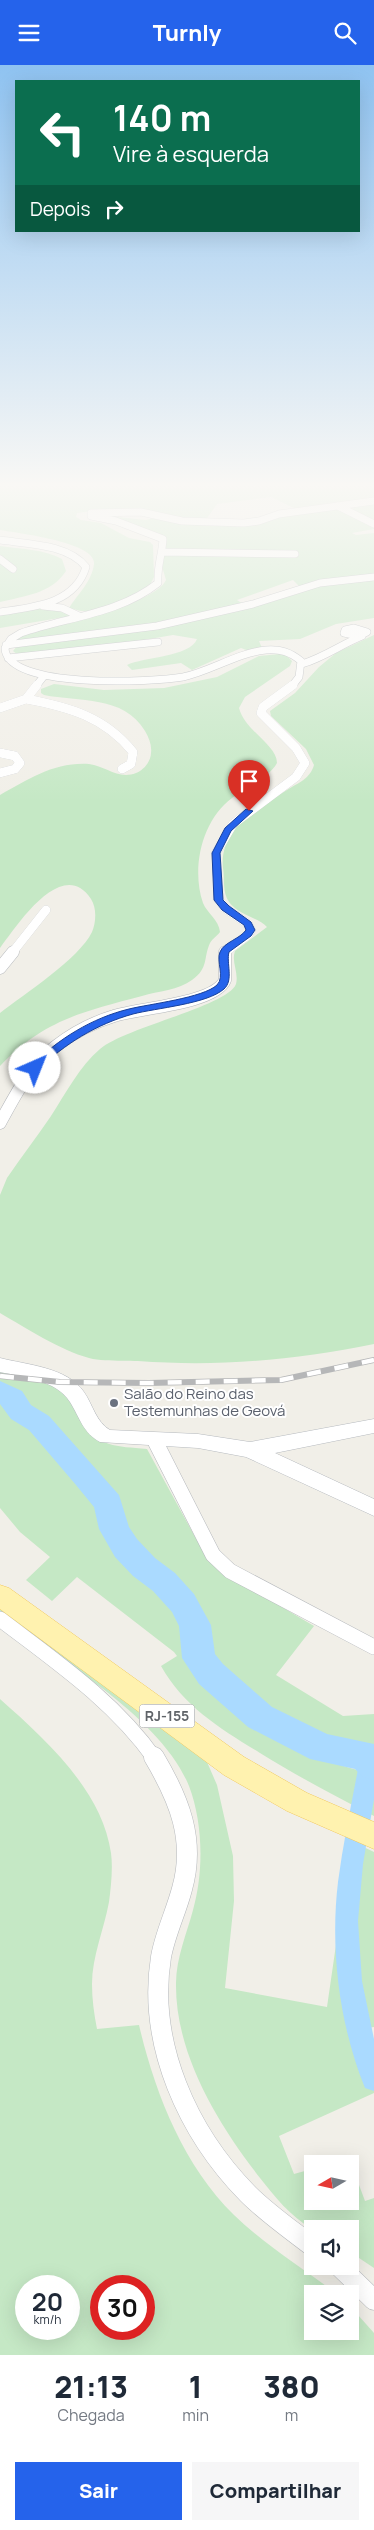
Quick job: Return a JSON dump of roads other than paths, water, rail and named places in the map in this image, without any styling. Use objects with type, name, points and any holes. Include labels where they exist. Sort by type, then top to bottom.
[{"type":"main road","name":"RJ-155","points":[[2,1603],[234,1765],[297,1802],[342,1824],[374,1836]]},
{"type":"street","points":[[0,612],[52,601],[73,589]]},
{"type":"street","points":[[0,1123],[35,1068],[55,1047],[114,1016],[203,996],[216,990],[224,983],[223,959],[225,951],[248,935],[250,930],[248,923],[225,908],[219,900],[216,853],[233,824],[296,777],[305,766],[301,754],[265,719],[261,711],[265,705],[291,688],[298,679],[302,663],[293,653],[276,650],[250,654],[196,674],[150,681],[106,682],[44,676],[8,658],[5,651],[6,645],[16,635],[130,601],[153,589]]},
{"type":"street","points":[[6,645],[106,634],[157,626],[252,604],[301,589]]},
{"type":"street","points":[[18,609],[55,607],[68,610],[79,616]]},
{"type":"street","points":[[302,663],[322,658],[337,646],[362,636]]},
{"type":"street","points":[[8,658],[158,642]]},
{"type":"street","points":[[0,665],[17,664]]},
{"type":"street","points":[[26,699],[44,676]]},
{"type":"street","points":[[0,708],[26,699],[67,706],[81,711],[114,730],[133,752],[130,763],[122,769]]},
{"type":"street","points":[[0,753],[15,756],[20,763],[15,769],[0,773]]},
{"type":"street","points":[[0,969],[46,910]]},
{"type":"street","points":[[0,1365],[60,1382],[73,1392],[95,1431],[107,1437],[155,1441],[198,1441],[250,1450],[374,1508]]},
{"type":"street","points":[[250,1450],[374,1425]]},
{"type":"street","points":[[155,1441],[213,1555],[220,1563],[230,1571],[374,1647]]},
{"type":"street","points":[[2,1603],[146,1745],[166,1779],[184,1817],[189,1860],[183,1890],[162,1954],[158,1977],[159,2024],[171,2073],[197,2123],[231,2175],[272,2216],[304,2240]]},
{"type":"street","points":[[348,2275],[374,2300]]},
{"type":"waterway","points":[[0,1391],[12,1398],[21,1412],[39,1423],[87,1477],[108,1503],[114,1529],[126,1548],[144,1567],[164,1582],[183,1603],[195,1625],[199,1658],[211,1674],[260,1717],[322,1748],[364,1756],[374,1765]]},
{"type":"waterway","points":[[369,1769],[349,1883],[347,1941],[354,2001],[362,2041],[374,2079]]},
{"type":"railway","points":[[0,1376],[60,1382],[149,1383],[281,1380],[374,1360]]},
{"type":"place","name":"Salão do Reino das Testemunhas de Geová","points":[[114,1403]]}]
